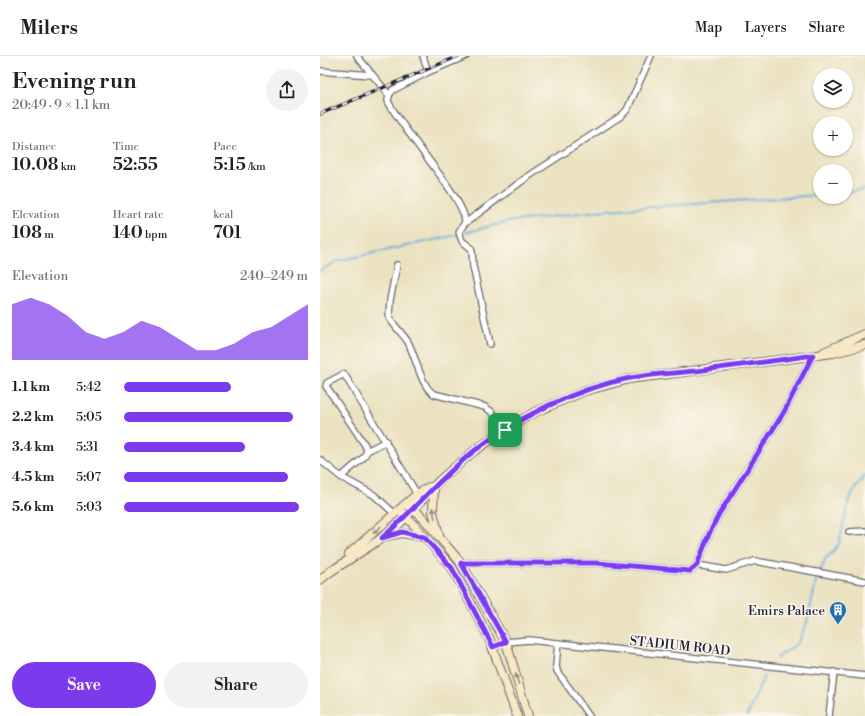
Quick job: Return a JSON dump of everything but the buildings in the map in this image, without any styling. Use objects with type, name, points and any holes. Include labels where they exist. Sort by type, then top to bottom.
[{"type":"main road","points":[[816,355],[865,334]]},
{"type":"main road","points":[[320,580],[397,512],[410,506],[474,451],[505,430],[536,412],[585,391],[629,378],[833,353],[864,345]]},
{"type":"main road","points":[[330,572],[382,538],[406,516],[417,494],[437,483]]},
{"type":"main road","points":[[437,483],[433,512],[441,540]]},
{"type":"main road","points":[[410,506],[461,563],[506,642],[528,716]]},
{"type":"main road","points":[[397,512],[406,516],[452,568],[493,647],[517,716]]},
{"type":"main road","points":[[382,538],[402,532],[424,537]]},
{"type":"street","points":[[357,56],[371,75],[389,95]]},
{"type":"street","points":[[423,56],[428,72]]},
{"type":"street","points":[[464,224],[464,216],[459,204],[391,108],[388,101],[389,95],[393,90],[456,58],[466,56]]},
{"type":"street","points":[[490,344],[473,266],[471,248],[462,241],[459,232],[464,224],[526,178],[621,116],[627,110],[651,56]]},
{"type":"street","points":[[320,71],[371,75]]},
{"type":"street","points":[[397,266],[388,317],[407,341],[428,391],[434,394],[485,407],[492,412],[505,430]]},
{"type":"street","points":[[461,563],[597,563],[690,571],[697,565],[709,534],[719,514],[784,412],[816,355]]},
{"type":"street","points":[[367,451],[365,445],[326,386],[327,383],[341,374],[346,377],[417,494]]},
{"type":"street","points":[[341,477],[364,457],[367,451],[386,441]]},
{"type":"street","points":[[320,460],[341,477],[374,494],[397,512]]},
{"type":"street","points":[[849,532],[865,531]]},
{"type":"street","points":[[697,565],[726,570],[755,562],[865,581]]},
{"type":"street","name":"STADIUM ROAD","points":[[493,647],[506,642],[529,640],[865,676]]},
{"type":"street","points":[[558,643],[557,671],[590,716]]},
{"type":"street","points":[[829,716],[834,672]]},
{"type":"waterway","points":[[853,192],[865,189]]},
{"type":"waterway","points":[[320,271],[337,261],[452,236],[507,222],[606,210],[813,195]]},
{"type":"waterway","points":[[777,658],[798,643],[807,622],[817,578],[826,558],[833,552],[839,543],[849,500],[865,475]]},
{"type":"waterway","points":[[747,716],[764,676]]},
{"type":"railway","points":[[320,114],[459,56]]},
{"type":"place","name":"Emirs Palace","points":[[838,625]]},
{"type":"route","points":[[813,355],[784,412],[719,514],[709,534],[697,565],[690,571],[597,563],[461,563],[506,642],[493,647],[452,568],[424,537],[402,532],[382,538],[400,523],[440,480],[474,451],[505,430],[536,412],[585,391],[629,378],[736,366],[813,355]]}]
